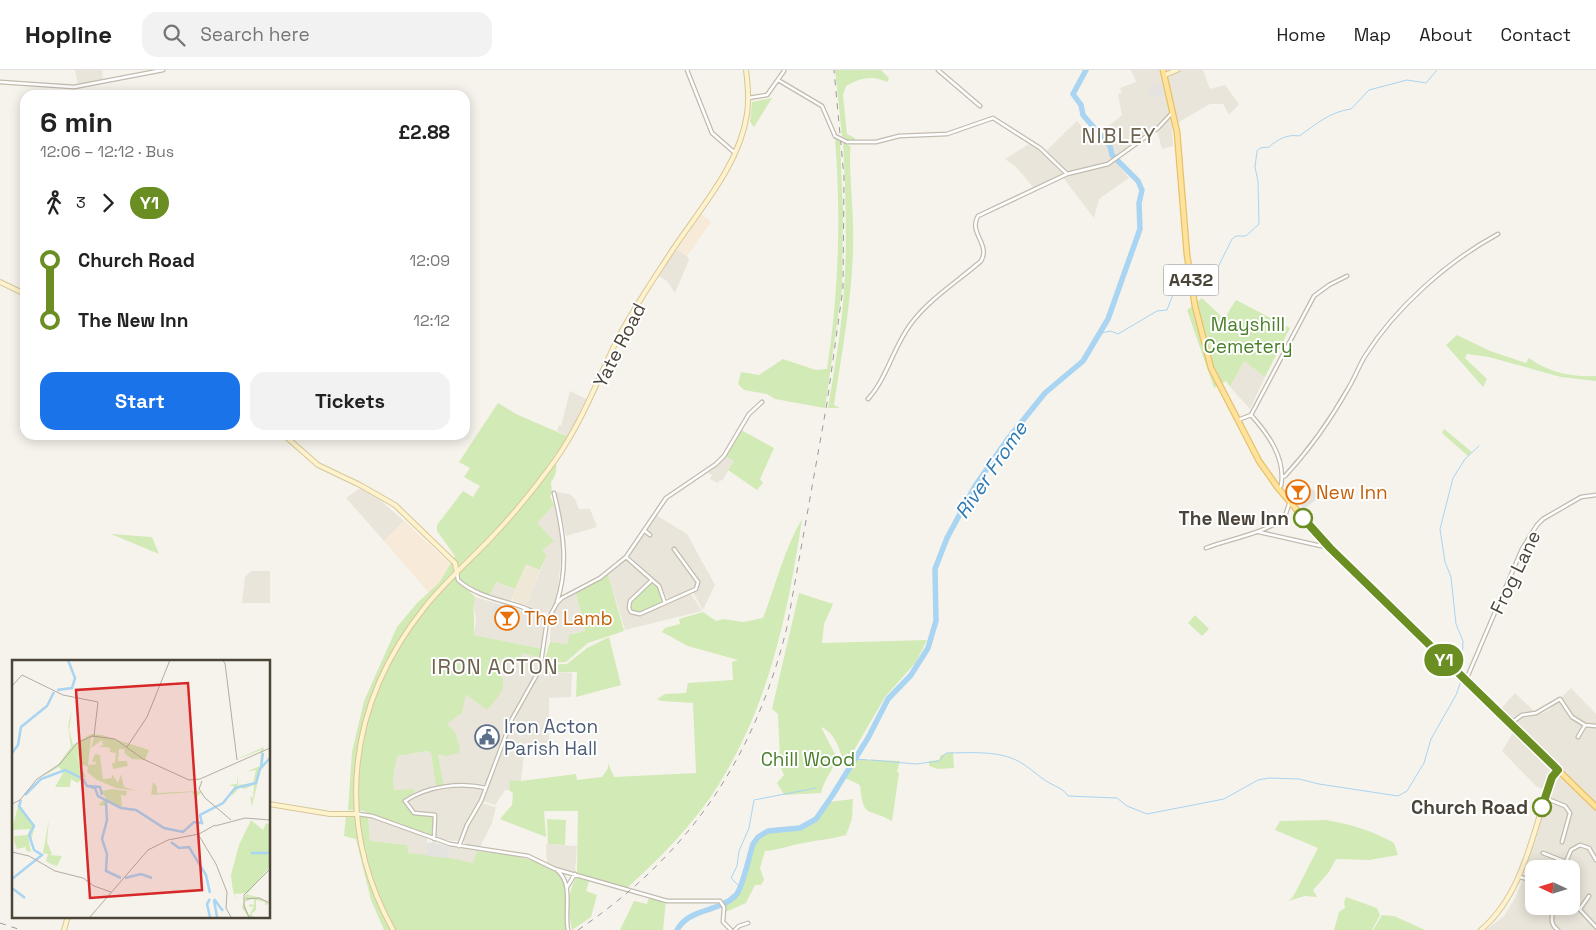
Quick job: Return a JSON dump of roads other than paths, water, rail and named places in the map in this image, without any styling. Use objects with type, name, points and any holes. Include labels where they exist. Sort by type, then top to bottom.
[{"type":"main road","name":"Yate Road","points":[[393,930],[375,893],[367,867],[356,814],[357,772],[362,736],[382,673],[413,622],[508,520],[558,457],[591,400],[625,326],[735,153],[743,132],[748,98],[746,70]]},
{"type":"main road","points":[[1164,72],[1177,70]]},
{"type":"main road","name":"A432","points":[[1164,72],[1174,113],[1184,202],[1187,255],[1195,306],[1211,368],[1259,461],[1278,488],[1327,544],[1465,681],[1596,806]]},
{"type":"main road","points":[[0,282],[20,292]]},
{"type":"main road","points":[[290,440],[318,465],[360,485],[395,506],[455,563],[457,573]]},
{"type":"main road","points":[[1481,930],[1502,910],[1519,877],[1544,798],[1552,777],[1558,770]]},
{"type":"main road","points":[[270,804],[330,814],[356,814]]},
{"type":"street","points":[[0,82],[74,87],[162,70]]},
{"type":"street","points":[[687,70],[712,133],[735,153]]},
{"type":"street","points":[[938,70],[980,106]]},
{"type":"street","points":[[748,98],[767,95],[784,71]]},
{"type":"street","points":[[778,80],[822,106],[835,136],[848,142],[876,142],[899,136],[947,134],[990,118],[1040,148],[1067,174]]},
{"type":"street","points":[[868,399],[881,382],[906,333],[925,307],[981,261],[984,247],[975,230],[974,222],[978,216],[1067,174],[1084,171],[1113,160],[1158,128],[1169,114],[1174,113]]},
{"type":"street","points":[[1282,477],[1285,476],[1310,446],[1350,386],[1365,356],[1403,309],[1428,283],[1465,253],[1498,234]]},
{"type":"street","points":[[1237,420],[1251,415],[1309,302],[1329,285],[1347,276]]},
{"type":"street","points":[[557,603],[600,578],[626,557],[666,498],[716,464],[724,456],[749,414],[762,402]]},
{"type":"street","points":[[1251,415],[1272,440],[1282,477],[1281,486],[1278,488]]},
{"type":"street","points":[[459,846],[486,788],[512,719],[540,669],[548,621],[557,603],[561,589],[564,537],[554,493]]},
{"type":"street","name":"Frog Lane","points":[[1465,681],[1471,673],[1522,548],[1537,525],[1543,519],[1582,497],[1596,495]]},
{"type":"street","points":[[1206,548],[1258,532],[1285,516],[1290,502]]},
{"type":"street","points":[[644,531],[650,535]]},
{"type":"street","points":[[1258,532],[1321,546],[1327,544]]},
{"type":"street","points":[[652,580],[630,601],[629,608],[631,612],[640,614],[696,589],[698,582],[676,550]]},
{"type":"street","points":[[626,557],[659,586],[665,603]]},
{"type":"street","points":[[457,573],[458,580],[477,594],[543,617],[548,621]]},
{"type":"street","points":[[561,589],[568,595]]},
{"type":"street","points":[[543,617],[552,611]]},
{"type":"street","points":[[1510,724],[1522,715],[1536,714],[1560,699],[1572,716],[1585,726],[1596,726]]},
{"type":"street","points":[[1578,737],[1585,726]]},
{"type":"street","points":[[434,839],[435,816],[414,813],[405,801],[420,792],[428,790],[469,785],[486,788]]},
{"type":"street","points":[[1544,798],[1565,806],[1570,813],[1562,842]]},
{"type":"street","points":[[356,814],[372,816],[434,839],[459,846],[528,856],[556,869],[667,901],[722,902],[724,907],[723,922],[731,930]]},
{"type":"street","points":[[1559,832],[1564,834]]},
{"type":"street","points":[[1567,860],[1571,850],[1580,845],[1589,848],[1596,860]]},
{"type":"street","points":[[1542,853],[1561,860]]},
{"type":"street","points":[[556,869],[562,875],[567,888],[568,929]]},
{"type":"street","points":[[567,888],[575,874]]},
{"type":"street","points":[[1519,877],[1525,878]]},
{"type":"street","points":[[1589,896],[1580,908],[1596,927]]},
{"type":"street","points":[[1553,915],[1551,921],[1558,930]]},
{"type":"street","points":[[735,930],[739,926],[748,923]]},
{"type":"waterway","name":"River Frome","points":[[677,930],[689,917],[721,905],[736,895],[739,891],[753,844],[758,837],[768,831],[800,828],[816,819],[868,738],[888,699],[911,675],[928,648],[936,621],[935,569],[947,538],[975,486],[1007,440],[1045,393],[1083,361],[1108,319],[1140,229],[1139,203],[1142,190],[1138,181],[1112,155],[1110,146],[1083,115],[1081,105],[1073,94],[1086,70]]},
{"type":"waterway","points":[[1197,284],[1210,279],[1214,275],[1232,239],[1236,236],[1246,236],[1259,224],[1258,181],[1255,167],[1257,151],[1260,148],[1269,147],[1287,136],[1299,136],[1330,116],[1351,109],[1369,90],[1407,80],[1426,83],[1437,70]]},
{"type":"waterway","points":[[1101,333],[1111,331],[1118,334],[1157,311],[1167,310],[1172,297],[1180,288]]},
{"type":"waterway","points":[[1462,674],[1463,641],[1456,624],[1451,577],[1445,562],[1440,529],[1453,478],[1465,459],[1479,446]]},
{"type":"waterway","points":[[871,760],[916,764],[939,761],[946,753],[1001,755],[1022,763],[1046,781],[1061,789],[1068,796],[1117,798],[1127,806],[1147,814],[1224,799],[1258,780],[1269,778],[1299,779],[1319,784],[1398,796],[1407,791],[1424,763],[1431,739],[1456,695],[1461,681]]},
{"type":"waterway","points":[[855,759],[868,760]]},
{"type":"waterway","points":[[740,887],[731,878],[737,866],[739,851],[749,828],[754,800],[816,788]]},
{"type":"railway","points":[[578,930],[618,900],[653,869],[685,835],[712,799],[736,760],[757,718],[787,627],[827,403],[843,288],[844,177],[834,70]]},
{"type":"railway","points":[[0,923],[21,930]]},
{"type":"place","name":"New Inn","points":[[1298,492]]},
{"type":"place","name":"The New Inn","points":[[1303,518]]},
{"type":"place","name":"The Lamb","points":[[507,618]]},
{"type":"place","name":"Iron Acton Parish Hall","points":[[487,737]]},
{"type":"place","name":"Church Road","points":[[1542,807]]},
{"type":"district","name":"NIBLEY","points":[[1119,136]]},
{"type":"district","name":"IRON ACTON","points":[[495,667]]},
{"type":"park label","name":"Mayshill Cemetery","points":[[1248,335]]},
{"type":"park label","name":"Chill Wood","points":[[808,759]]}]
